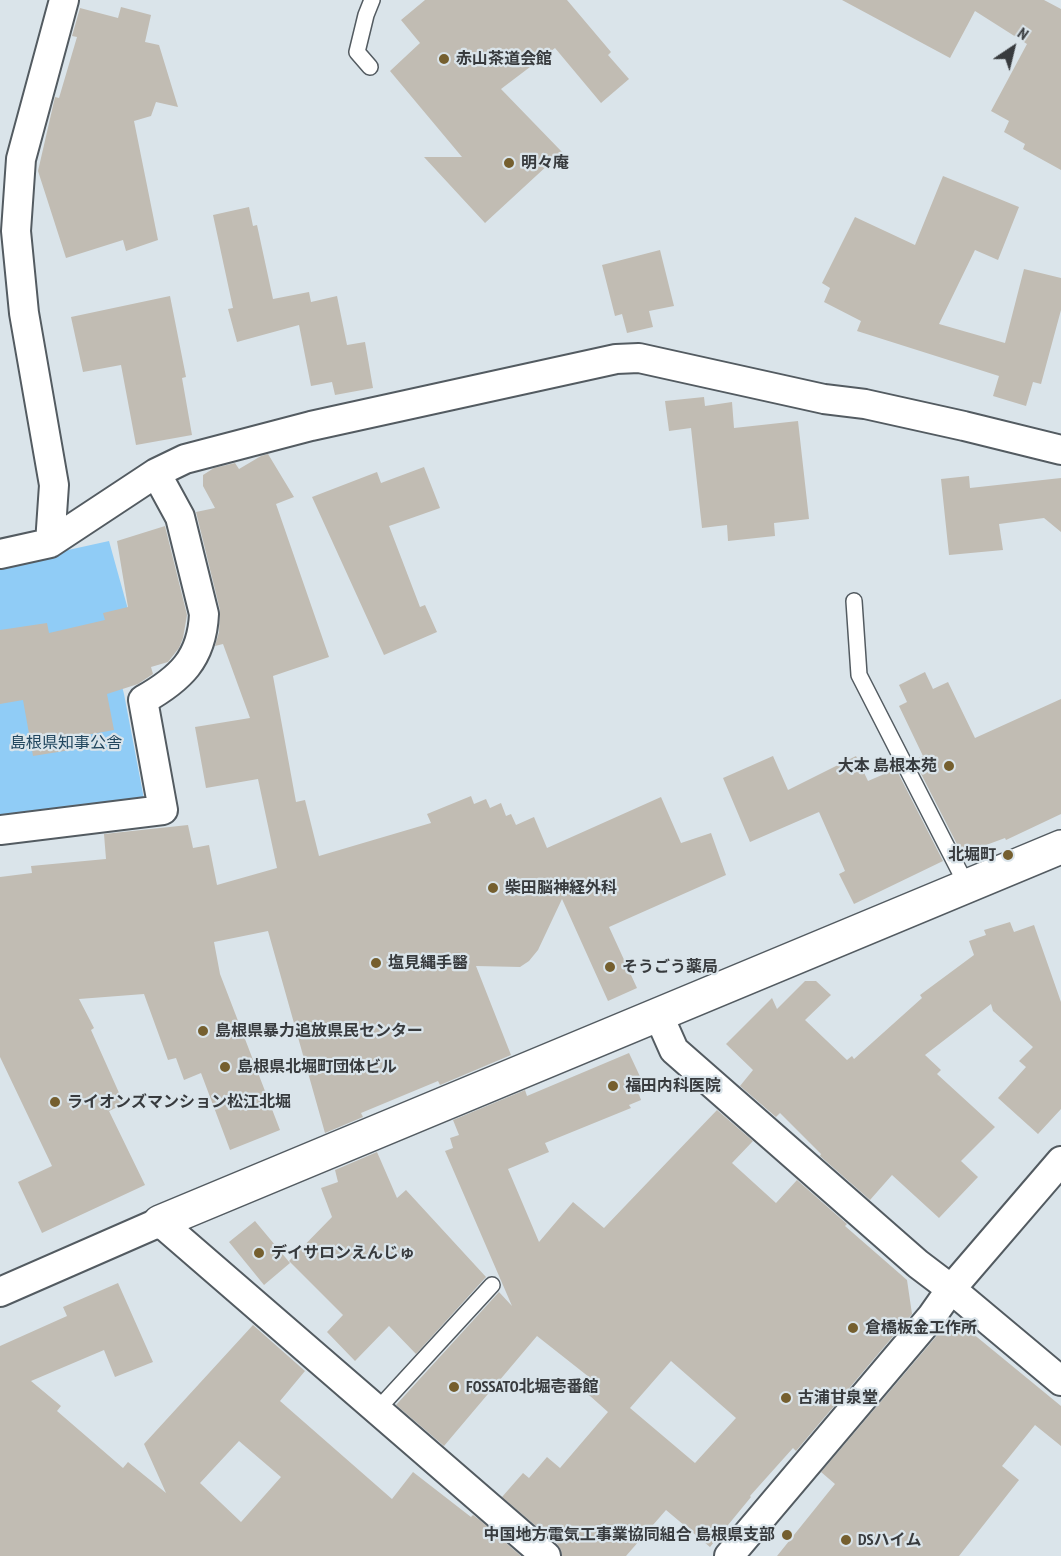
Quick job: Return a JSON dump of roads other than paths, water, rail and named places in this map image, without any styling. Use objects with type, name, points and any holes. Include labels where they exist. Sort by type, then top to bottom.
[{"type":"street","points":[[50,543],[54,485],[24,313],[16,231],[21,159],[64,0]]},
{"type":"street","points":[[0,554],[50,543],[156,473],[185,459],[311,426],[616,359],[639,358],[824,399],[865,404],[1061,450]]},
{"type":"street","points":[[0,830],[163,810],[143,700],[174,681],[187,668],[200,640],[204,615],[180,517],[156,473]]},
{"type":"street","points":[[0,1292],[160,1222],[1061,847]]},
{"type":"street","points":[[658,1014],[674,1050],[918,1264],[1061,1381]]},
{"type":"street","points":[[729,1556],[932,1316],[951,1289],[1061,1161]]},
{"type":"street","points":[[160,1222],[546,1556]]},
{"type":"lane","points":[[369,67],[357,52],[372,0]]},
{"type":"lane","points":[[854,601],[859,675],[967,886]]},
{"type":"lane","points":[[377,1410],[492,1285]]},
{"type":"place","name":"赤山茶道会館","points":[[444,59]]},
{"type":"place","name":"明々庵","points":[[509,163]]},
{"type":"place","name":"大本 島根本苑","points":[[949,766]]},
{"type":"place","name":"北堀町","points":[[1008,855]]},
{"type":"place","name":"柴田脳神経外科","points":[[493,888]]},
{"type":"place","name":"塩見縄手醫","points":[[376,963]]},
{"type":"place","name":"そうごう薬局","points":[[610,967]]},
{"type":"place","name":"島根県暴力追放県民センター","points":[[203,1031]]},
{"type":"place","name":"島根県北堀町団体ビル","points":[[225,1067]]},
{"type":"place","name":"福田内科医院","points":[[613,1086]]},
{"type":"place","name":"ライオンズマンション松江北堀","points":[[55,1102]]},
{"type":"place","name":"デイサロンえんじゅ","points":[[259,1253]]},
{"type":"place","name":"倉橋板金工作所","points":[[853,1328]]},
{"type":"place","name":"FOSSATO北堀壱番館","points":[[454,1387]]},
{"type":"place","name":"古浦甘泉堂","points":[[786,1398]]},
{"type":"place","name":"中国地方電気工事業協同組合 島根県支部","points":[[787,1535]]},
{"type":"place","name":"DSハイム","points":[[846,1540]]},
{"type":"park label","name":"島根県知事公舎","points":[[66,743]]}]
